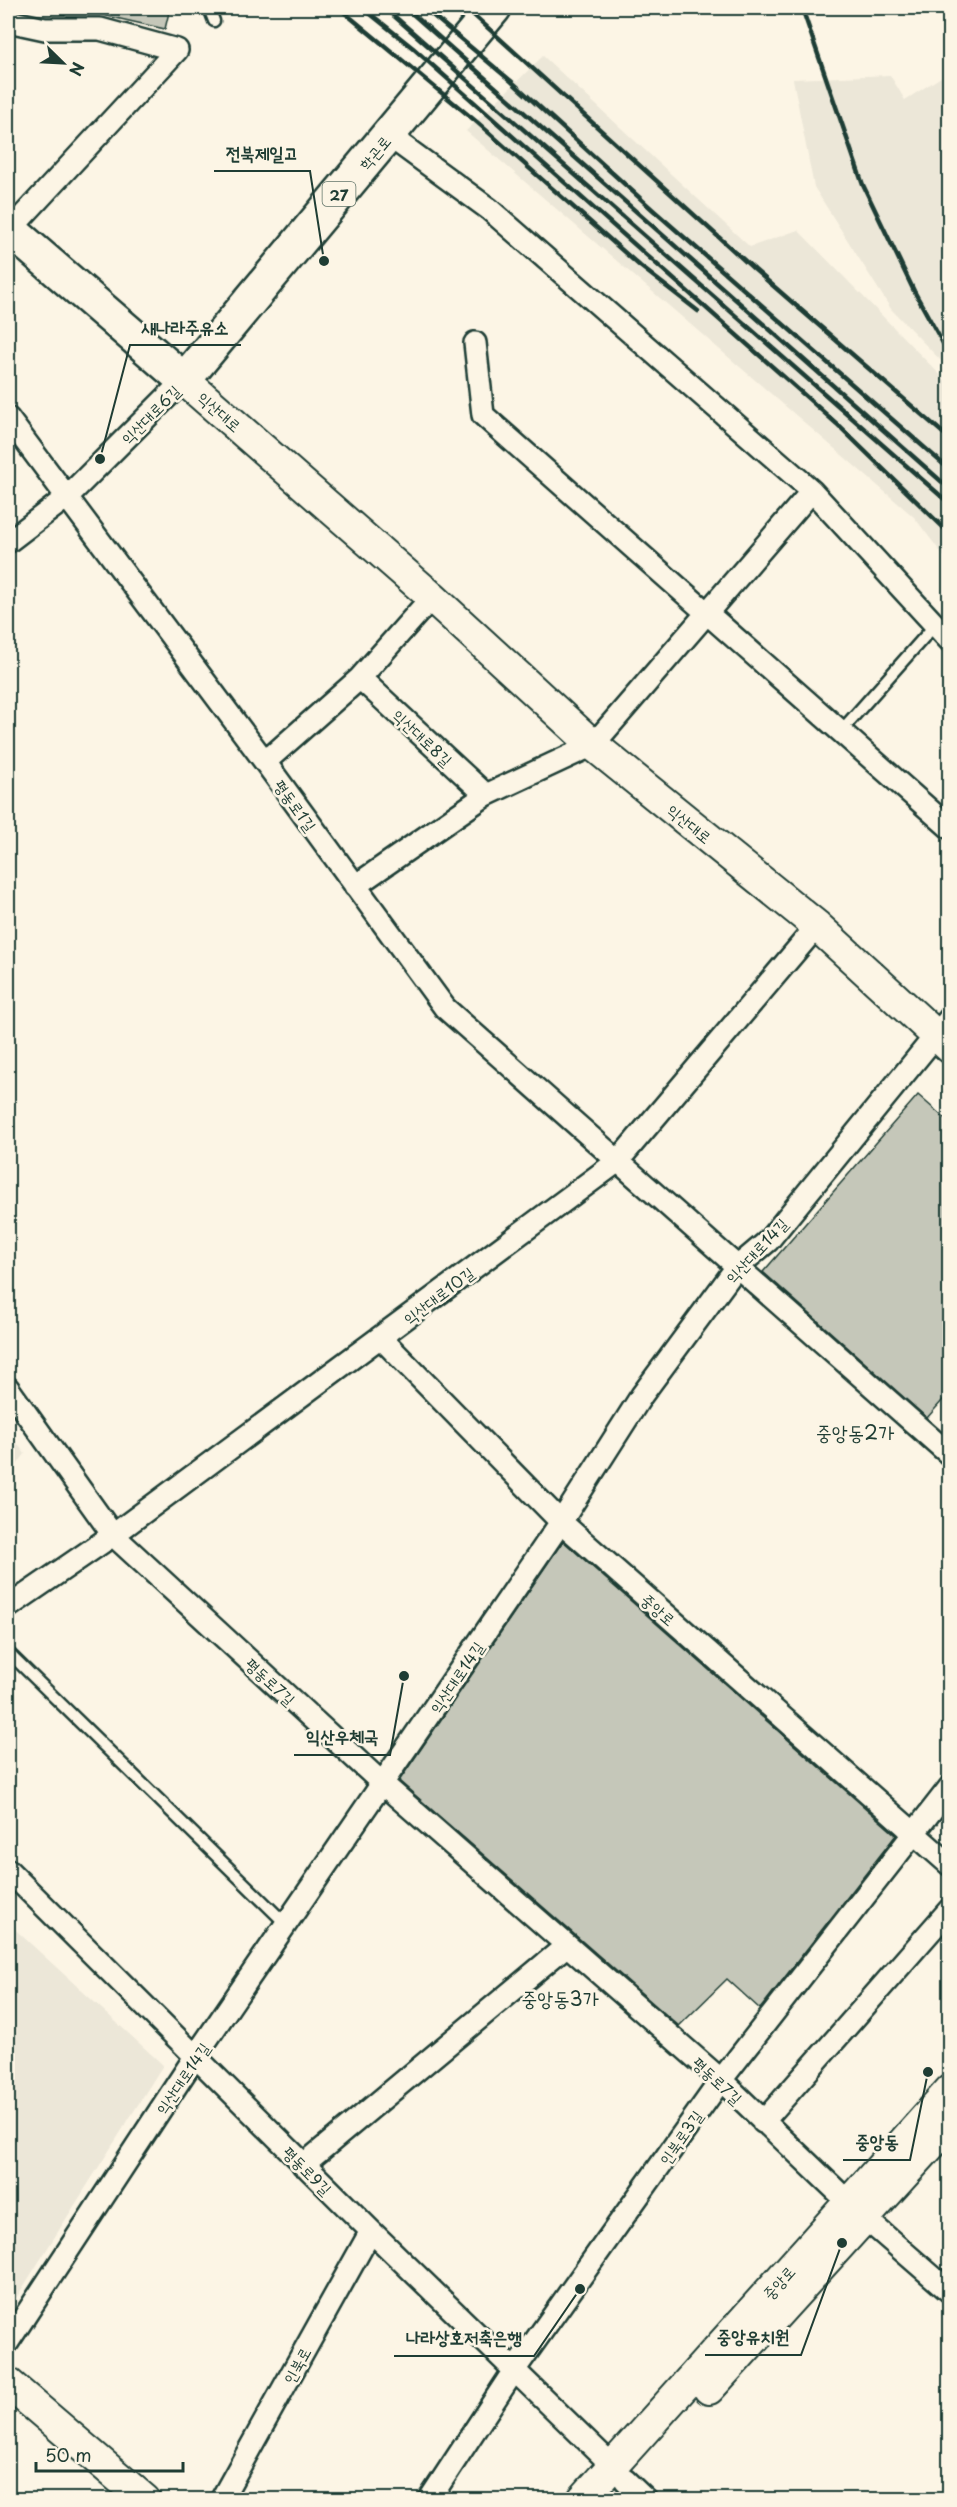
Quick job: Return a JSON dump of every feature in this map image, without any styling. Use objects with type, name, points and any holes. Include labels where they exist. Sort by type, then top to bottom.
[{"type":"main road","name":"학곤로","points":[[184,380],[493,8]]},
{"type":"main road","name":"익산대로","points":[[9,229],[184,380]]},
{"type":"street","points":[[8,21],[45,29],[100,29],[177,50],[9,229]]},
{"type":"street","points":[[388,135],[489,209],[812,491],[942,633]]},
{"type":"street","points":[[475,344],[483,415],[950,828]]},
{"type":"street","name":"익산대로6길","points":[[8,542],[67,497],[184,380]]},
{"type":"street","name":"익산대로","points":[[184,380],[432,597],[593,745],[945,1033]]},
{"type":"street","name":"평동로1길","points":[[8,418],[266,762],[445,1008],[618,1161]]},
{"type":"street","points":[[355,886],[486,795],[593,745],[812,491]]},
{"type":"street","points":[[266,762],[360,678],[432,597]]},
{"type":"street","name":"익산대로8길","points":[[360,678],[486,795]]},
{"type":"street","name":"익산대로10길","points":[[8,1607],[113,1535],[618,1161],[817,926]]},
{"type":"street","name":"익산대로14길","points":[[8,2342],[195,2057],[561,1522],[642,1395],[736,1268],[768,1241],[945,1033]]},
{"type":"street","points":[[618,1161],[736,1268],[950,1455]]},
{"type":"street","name":"중앙로","points":[[381,1338],[561,1522],[950,1865]]},
{"type":"street","name":"평동로7길","points":[[8,1388],[113,1535],[383,1784],[721,2080],[857,2211],[950,2292]]},
{"type":"street","name":"인북로3길","points":[[429,2499],[513,2372],[721,2080],[950,1787]]},
{"type":"street","name":"평동로9길","points":[[8,1870],[513,2372],[623,2486]]},
{"type":"street","points":[[763,2122],[950,1909]]},
{"type":"street","points":[[303,2165],[566,1946]]},
{"type":"street","name":"중앙로","points":[[582,2499],[623,2486],[857,2211],[950,2090]]},
{"type":"street","name":"중앙로","points":[[857,2211],[950,2124]]},
{"type":"street","name":"인북로","points":[[222,2499],[371,2231]]},
{"type":"street","points":[[8,2383],[145,2499]]},
{"type":"lane","points":[[209,8],[214,21]]},
{"type":"lane","points":[[840,732],[942,633]]},
{"type":"lane","points":[[8,1652],[287,1925]]},
{"type":"shaded area","points":[[543,56],[750,247],[798,230],[949,384],[949,563],[914,517],[466,131]]},
{"type":"shaded area","points":[[949,72],[949,369],[891,309],[814,187],[793,79],[890,75],[905,100]]},
{"type":"shaded area","points":[[8,1431],[25,1454],[8,1477]]},
{"type":"shaded area","points":[[8,1923],[163,2065],[8,2311]]},
{"type":"building","points":[[98,8],[170,8],[165,29],[98,14]]},
{"type":"building","points":[[918,1095],[950,1123],[950,1392],[927,1418],[763,1272]]},
{"type":"building","points":[[563,1541],[896,1835],[760,2009],[727,1979],[679,2026],[399,1781]]},
{"type":"railway","points":[[339,8],[478,123],[640,266],[698,311]]},
{"type":"railway","points":[[363,8],[413,48],[837,424],[950,534]]},
{"type":"railway","points":[[385,8],[950,504]]},
{"type":"railway","points":[[406,8],[950,489]]},
{"type":"railway","points":[[424,8],[511,81],[652,209],[950,470]]},
{"type":"railway","points":[[466,8],[755,270],[950,439]]},
{"type":"railway","points":[[802,8],[863,185],[914,291],[950,356]]},
{"type":"place","name":"전북제일고","points":[[324,261]]},
{"type":"place","name":"새나라주유소","points":[[100,459]]},
{"type":"place","name":"익산우체국","points":[[404,1676]]},
{"type":"place","name":"중앙동","points":[[928,2072]]},
{"type":"place","name":"중앙유치원","points":[[842,2243]]},
{"type":"place","name":"나라상호저축은행","points":[[580,2289]]},
{"type":"district","name":"중앙동2가","points":[[855,1432]]},
{"type":"district","name":"중앙동3가","points":[[560,1998]]}]
